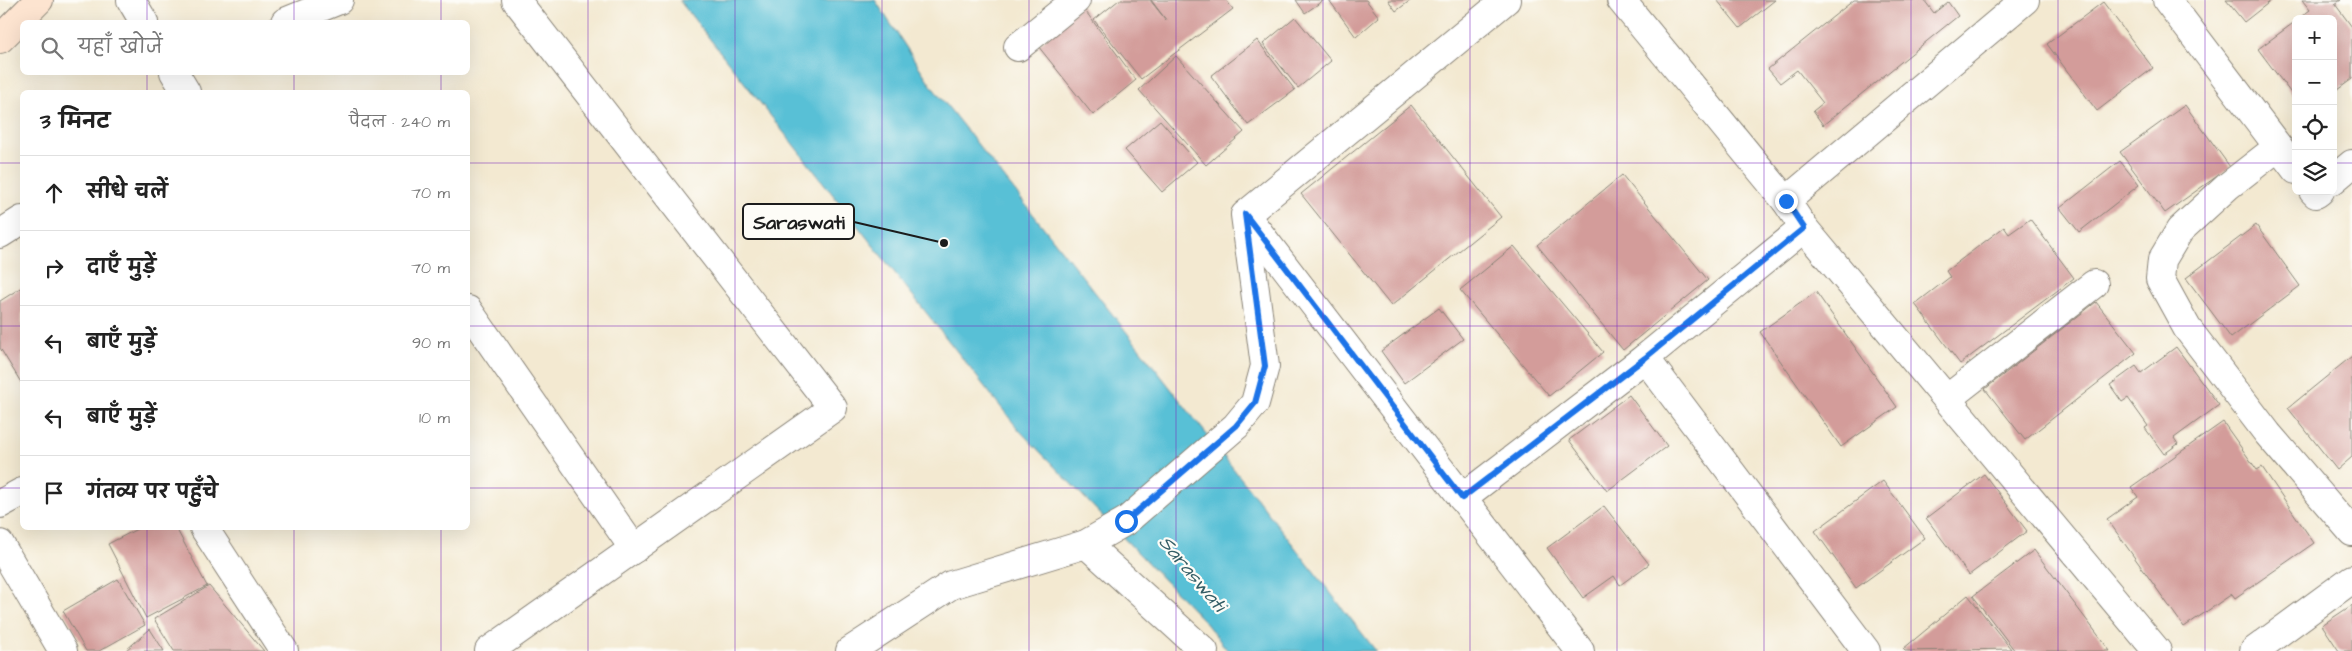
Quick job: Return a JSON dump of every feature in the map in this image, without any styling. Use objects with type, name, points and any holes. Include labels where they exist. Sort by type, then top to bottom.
[{"type":"street","points":[[0,39],[39,0]]},
{"type":"street","points":[[131,0],[143,20]]},
{"type":"street","points":[[290,20],[339,0]]},
{"type":"street","points":[[489,651],[833,408],[516,0]]},
{"type":"street","points":[[1018,47],[1076,0]]},
{"type":"street","points":[[1245,214],[1506,0]]},
{"type":"street","points":[[1621,0],[1786,201],[1804,228],[1948,398],[2157,651]]},
{"type":"street","points":[[2166,0],[2292,165]]},
{"type":"street","points":[[1786,201],[2015,3]]},
{"type":"street","points":[[176,75],[185,90]]},
{"type":"street","points":[[2278,147],[2228,186],[2180,230],[2162,260],[2160,279],[2187,328],[2268,434],[2352,532]]},
{"type":"street","points":[[2337,177],[2352,164]]},
{"type":"street","points":[[850,651],[951,584],[1086,544],[1126,521],[1236,426],[1255,403],[1265,366],[1245,214]]},
{"type":"street","points":[[1245,214],[1580,651]]},
{"type":"street","points":[[1462,498],[1645,358],[1804,228]]},
{"type":"street","points":[[1948,398],[2094,284]]},
{"type":"street","points":[[470,313],[634,549]]},
{"type":"street","points":[[1645,358],[1866,651]]},
{"type":"street","points":[[0,504],[20,493]]},
{"type":"street","points":[[205,530],[284,651]]},
{"type":"street","points":[[0,544],[63,651]]},
{"type":"street","points":[[1086,544],[1204,651]]},
{"type":"street","points":[[2254,651],[2352,579]]},
{"type":"water","points":[[679,0],[875,0],[933,88],[1376,651],[1228,651],[1204,621],[1019,430]]},
{"type":"building","points":[[1119,0],[1150,0],[1166,20],[1151,0],[1226,0],[1233,9],[1141,79],[1094,20]]},
{"type":"building","points":[[1296,0],[1324,0],[1305,13]]},
{"type":"building","points":[[1329,0],[1366,0],[1379,17],[1356,37]]},
{"type":"building","points":[[1388,0],[1411,0],[1396,11]]},
{"type":"building","points":[[1717,0],[1775,0],[1740,28]]},
{"type":"building","points":[[1854,0],[1924,0],[1934,13],[1948,2],[1958,16],[1823,125],[1813,111],[1823,103],[1797,70],[1780,83],[1768,69]]},
{"type":"building","points":[[2226,0],[2272,0],[2244,22]]},
{"type":"building","points":[[2302,0],[2341,0],[2335,4],[2352,27],[2352,79],[2337,90],[2337,15],[2303,15],[2310,10]]},
{"type":"building","points":[[2103,2],[2153,68],[2097,111],[2047,44]]},
{"type":"building","points":[[1081,5],[1136,80],[1093,115],[1038,46]]},
{"type":"building","points":[[1295,17],[1331,61],[1298,88],[1263,44]]},
{"type":"building","points":[[2292,24],[2292,95],[2258,49]]},
{"type":"building","points":[[1257,40],[1295,90],[1248,125],[1211,76]]},
{"type":"building","points":[[1176,56],[1244,132],[1206,165],[1139,90]]},
{"type":"building","points":[[1411,105],[1501,217],[1391,306],[1301,194]]},
{"type":"building","points":[[2185,105],[2230,167],[2165,213],[2120,152]]},
{"type":"building","points":[[1160,120],[1197,162],[1162,192],[1125,150]]},
{"type":"building","points":[[2120,161],[2139,185],[2079,232],[2060,208]]},
{"type":"building","points":[[1622,175],[1708,280],[1623,350],[1537,245]]},
{"type":"building","points":[[2030,219],[2074,278],[1960,364],[1915,304],[1950,277],[1946,271],[2004,227],[2009,234]]},
{"type":"building","points":[[2256,225],[2300,286],[2231,338],[2186,278]]},
{"type":"building","points":[[1514,246],[1603,352],[1549,396],[1460,290]]},
{"type":"building","points":[[20,288],[20,381],[0,348],[0,301]]},
{"type":"building","points":[[1816,292],[1897,407],[1841,447],[1760,332]]},
{"type":"building","points":[[2096,302],[2136,353],[2025,440],[1985,389]]},
{"type":"building","points":[[1439,308],[1463,339],[1404,383],[1381,351]]},
{"type":"building","points":[[2176,347],[2219,405],[2174,438],[2178,444],[2164,454],[2145,428],[2148,426],[2128,398],[2122,402],[2110,385],[2136,366],[2141,373]]},
{"type":"building","points":[[2352,356],[2352,457],[2337,470],[2288,408]]},
{"type":"building","points":[[1629,395],[1667,446],[1607,491],[1569,440]]},
{"type":"building","points":[[2223,422],[2257,470],[2262,467],[2314,543],[2235,598],[2232,594],[2184,627],[2107,519],[2138,497],[2131,487]]},
{"type":"building","points":[[1984,474],[2027,531],[1969,575],[1926,518]]},
{"type":"building","points":[[1883,481],[1925,538],[1856,588],[1815,531]]},
{"type":"building","points":[[1604,506],[1649,564],[1620,585],[1614,576],[1583,598],[1547,548]]},
{"type":"building","points":[[135,530],[177,530],[207,586],[146,618],[108,544]]},
{"type":"building","points":[[2034,550],[2110,651],[2015,651],[1973,596]]},
{"type":"building","points":[[118,579],[145,625],[99,651],[86,651],[63,611]]},
{"type":"building","points":[[209,586],[264,651],[174,651],[154,619]]},
{"type":"building","points":[[1968,595],[2011,649],[1905,651],[1903,649]]},
{"type":"building","points":[[2352,605],[2352,651],[2339,651],[2322,625]]},
{"type":"building","points":[[150,629],[164,651],[125,651]]},
{"type":"place","name":"Saraswati","points":[[944,243]]},
{"type":"route","points":[[1126,521],[1236,426],[1255,403],[1265,366],[1245,214],[1462,498],[1645,358],[1804,228],[1786,201]]}]
